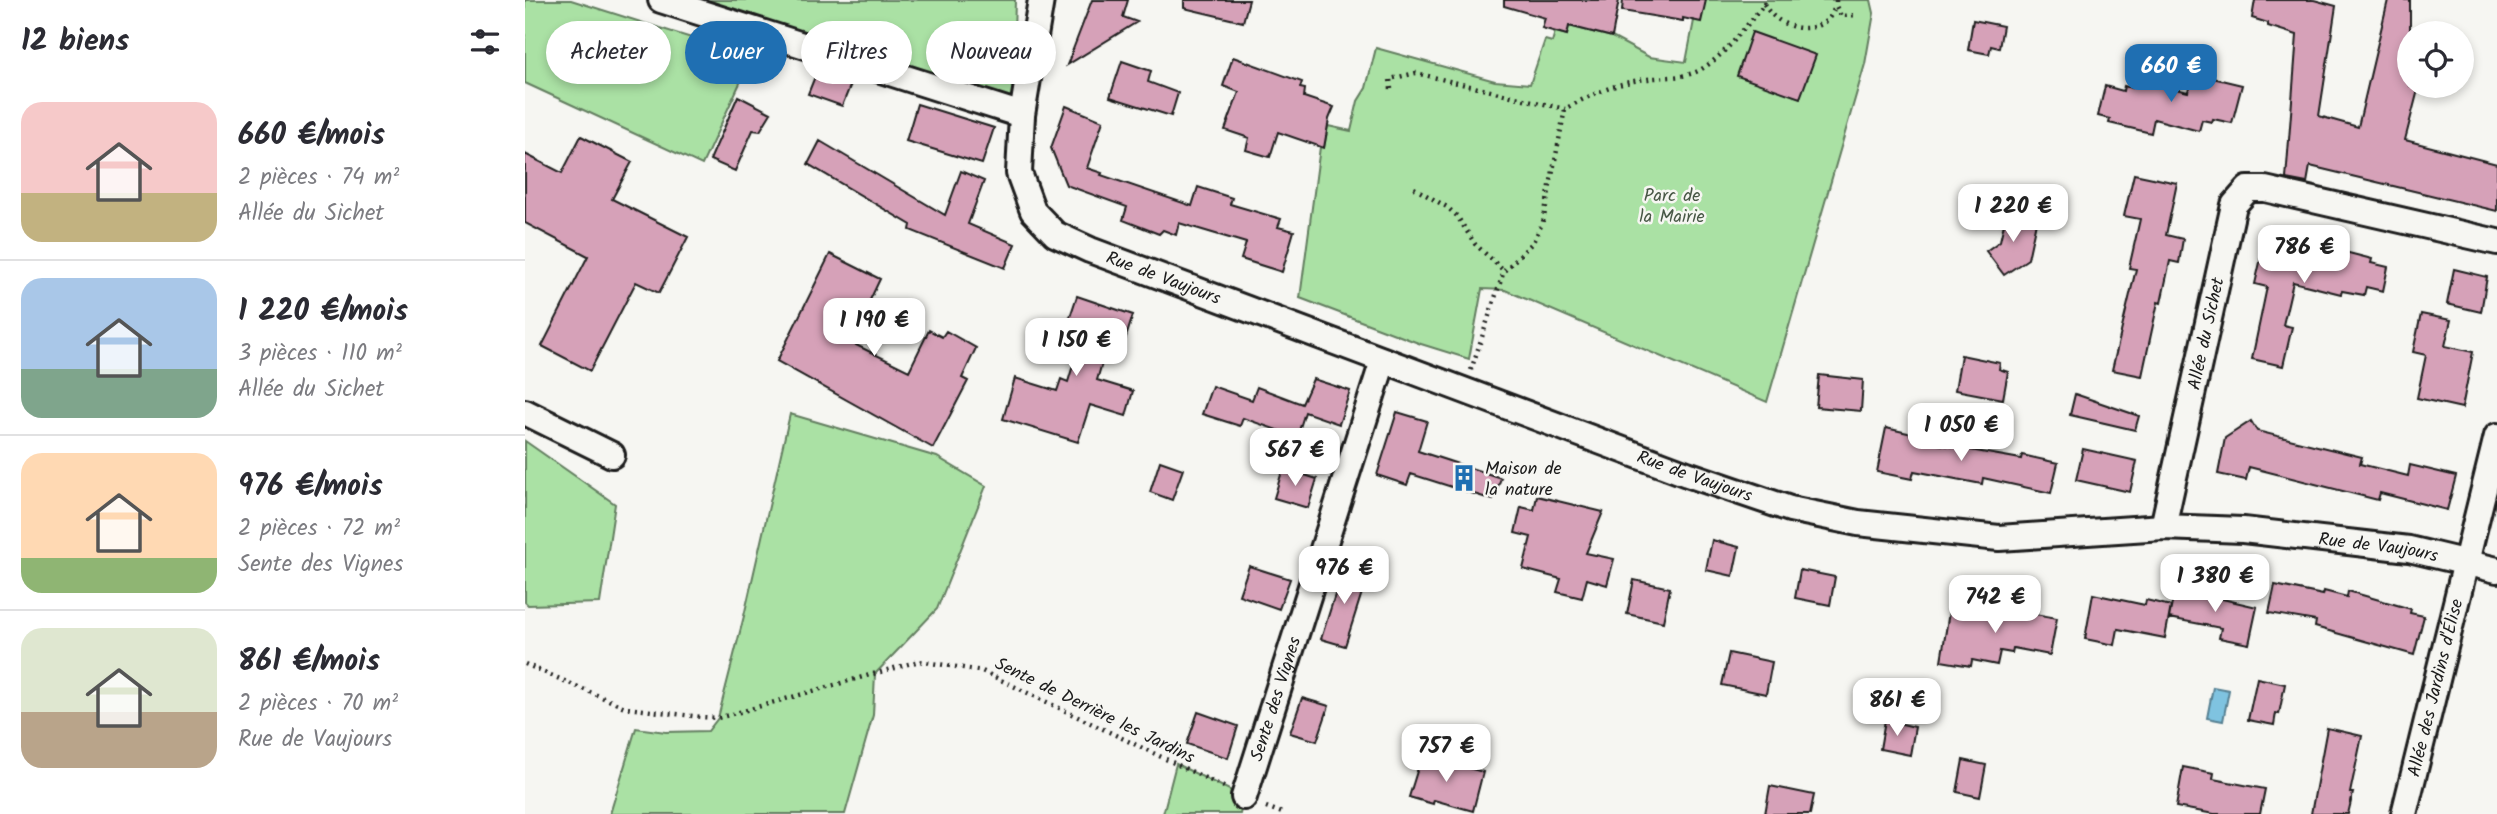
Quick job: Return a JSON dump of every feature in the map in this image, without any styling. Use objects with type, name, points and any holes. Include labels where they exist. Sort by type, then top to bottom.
[{"type":"street","points":[[661,0],[1022,115]]},
{"type":"street","name":"Rue de Vaujours","points":[[1041,0],[1022,115],[1019,173],[1033,211],[1055,234],[1090,250],[1687,474],[1790,509],[1858,523],[1999,538],[2164,527],[2243,530],[2409,549],[2497,570]]},
{"type":"street","name":"Allée du Sichet","points":[[2164,527],[2234,205],[2248,189],[2265,189],[2497,242]]},
{"type":"street","name":"Sente des Vignes","points":[[1244,797],[1383,361]]},
{"type":"street","points":[[525,412],[612,455]]},
{"type":"street","name":"Allée des Jardins d'Élise","points":[[2404,814],[2497,436]]},
{"type":"path","points":[[1765,2],[1770,16],[1781,23],[1800,28],[1828,20],[1836,3]]},
{"type":"path","points":[[1391,89],[1390,79],[1416,73],[1565,109],[1591,95],[1620,86],[1645,79],[1680,77],[1699,71],[1721,55],[1765,2]]},
{"type":"path","points":[[1836,3],[1841,16],[1857,15]]},
{"type":"path","points":[[1465,391],[1504,271],[1533,242],[1543,222],[1565,109]]},
{"type":"path","points":[[1414,188],[1457,216],[1475,244],[1504,271]]},
{"type":"path","name":"Sente de Derrière les Jardins","points":[[525,664],[627,708],[718,718],[919,661],[982,671],[1244,797],[1285,814]]},
{"type":"green space","points":[[525,0],[571,0],[638,21],[546,21],[546,84],[671,84],[671,31],[685,36],[685,84],[740,84],[702,165],[525,83]]},
{"type":"green space","points":[[704,0],[1015,0],[1014,21],[926,21],[926,72],[912,68],[912,21],[801,21],[801,31],[787,27],[787,21],[769,21]]},
{"type":"green space","name":"Parc de la Mairie","points":[[1698,0],[1871,0],[1874,13],[1865,64],[1767,402],[1505,290],[1482,289],[1469,359],[1421,344],[1300,298],[1320,147],[1324,148],[1328,126],[1351,131],[1376,48],[1495,81],[1530,84],[1545,40],[1552,42],[1555,32],[1567,35],[1569,26],[1612,37],[1649,57],[1686,62]]},
{"type":"green space","points":[[963,84],[1012,84],[1012,100]]},
{"type":"green space","points":[[790,414],[937,457],[986,486],[937,609],[875,674],[873,715],[845,814],[610,814],[636,728],[666,732],[708,731],[718,718]]},
{"type":"green space","points":[[525,441],[615,504],[600,603],[528,605],[525,602]]},
{"type":"green space","points":[[1176,764],[1244,797],[1240,814],[1163,814]]},
{"type":"water","points":[[2213,687],[2229,690],[2223,721],[2207,718]]},
{"type":"building","points":[[1092,0],[1128,0],[1123,17],[1137,22],[1067,65]]},
{"type":"building","points":[[1184,0],[1249,0],[1243,22],[1184,8]]},
{"type":"building","points":[[1504,0],[1619,0],[1612,37],[1569,26],[1567,35],[1542,28],[1545,18],[1504,6]]},
{"type":"building","points":[[1623,0],[1706,0],[1701,22],[1622,11]]},
{"type":"building","points":[[2255,0],[2314,0],[2336,6],[2319,116],[2358,127],[2388,0],[2410,0],[2410,21],[2397,21],[2397,98],[2416,98],[2405,140],[2497,164],[2497,211],[2310,166],[2307,183],[2286,179],[2297,35],[2252,18]]},
{"type":"building","points":[[1973,20],[2003,26],[1999,48],[1991,46],[1989,54],[1968,50]]},
{"type":"building","points":[[1752,32],[1816,55],[1800,98],[1737,76]]},
{"type":"building","points":[[1233,57],[1302,82],[1300,88],[1305,89],[1304,97],[1334,107],[1324,148],[1278,132],[1270,157],[1246,150],[1249,138],[1225,130],[1239,92],[1223,86]]},
{"type":"building","points":[[1122,61],[1151,71],[1148,82],[1178,93],[1171,116],[1110,97]]},
{"type":"building","points":[[2192,73],[2242,85],[2232,123],[2202,120],[2199,131],[2154,119],[2151,133],[2109,123],[2110,119],[2098,116],[2105,86],[2123,91],[2124,86],[2132,88],[2135,79],[2188,92]]},
{"type":"building","points":[[812,84],[851,84],[842,106],[808,94]]},
{"type":"building","points":[[738,96],[771,113],[760,131],[753,130],[735,171],[710,160]]},
{"type":"building","points":[[917,104],[994,128],[982,164],[906,141]]},
{"type":"building","points":[[1066,106],[1103,121],[1087,168],[1192,206],[1198,187],[1232,198],[1230,204],[1281,219],[1278,227],[1294,231],[1282,272],[1241,259],[1246,243],[1179,223],[1176,235],[1163,230],[1159,234],[1123,220],[1127,207],[1066,185],[1051,148]]},
{"type":"building","points":[[581,136],[632,162],[612,199],[688,237],[659,293],[636,282],[590,371],[542,346],[588,256],[525,223],[525,154],[562,173]]},
{"type":"building","points":[[820,141],[945,215],[961,171],[984,181],[968,224],[1015,244],[1005,268],[910,230],[911,225],[808,164]]},
{"type":"building","points":[[2134,174],[2177,183],[2166,235],[2183,239],[2179,263],[2170,261],[2142,376],[2112,370],[2136,269],[2129,268],[2140,219],[2124,216]]},
{"type":"building","points":[[2006,215],[2036,222],[2028,259],[2004,275],[1986,251],[2000,241]]},
{"type":"building","points":[[2267,232],[2372,259],[2371,263],[2388,267],[2383,291],[2366,287],[2364,295],[2342,291],[2341,294],[2293,282],[2283,325],[2292,327],[2283,366],[2252,359],[2267,287],[2255,284]]},
{"type":"building","points":[[830,254],[880,279],[850,342],[909,371],[929,330],[942,337],[946,331],[976,348],[962,378],[968,381],[933,448],[777,361]]},
{"type":"building","points":[[2454,269],[2487,277],[2481,312],[2447,304]]},
{"type":"building","points":[[1077,296],[1133,315],[1123,347],[1108,343],[1097,380],[1133,391],[1126,416],[1090,405],[1078,442],[1003,419],[1015,378],[1057,391],[1061,379],[1068,382],[1083,332],[1067,326]]},
{"type":"building","points":[[2421,314],[2451,320],[2445,346],[2473,352],[2462,408],[2417,398],[2426,355],[2413,352]]},
{"type":"building","points":[[1961,355],[2000,363],[1999,369],[2008,372],[2003,399],[1955,390]]},
{"type":"building","points":[[1819,375],[1863,380],[1861,411],[1816,407]]},
{"type":"building","points":[[1313,379],[1350,391],[1339,424],[1305,412],[1297,437],[1243,418],[1240,426],[1202,414],[1212,386],[1252,400],[1257,387],[1302,404]]},
{"type":"building","points":[[2075,394],[2139,416],[2135,430],[2070,415]]},
{"type":"building","points":[[1397,412],[1427,421],[1418,451],[1501,478],[1493,500],[1411,474],[1407,485],[1377,475]]},
{"type":"building","points":[[2251,421],[2257,431],[2362,457],[2360,464],[2408,476],[2410,465],[2456,476],[2447,510],[2380,493],[2378,500],[2249,467],[2246,480],[2218,474],[2225,438]]},
{"type":"building","points":[[1886,428],[1921,436],[1920,441],[2021,459],[2022,455],[2058,463],[2051,493],[1983,478],[1982,484],[1914,471],[1912,479],[1877,472]]},
{"type":"building","points":[[2083,449],[2137,461],[2130,492],[2076,480]]},
{"type":"building","points":[[1160,461],[1183,469],[1172,500],[1150,492]]},
{"type":"building","points":[[1283,468],[1317,479],[1308,508],[1274,498]]},
{"type":"building","points":[[1537,496],[1603,512],[1586,553],[1614,559],[1607,585],[1587,579],[1582,598],[1557,592],[1561,579],[1523,569],[1531,537],[1515,533],[1521,507],[1534,510]]},
{"type":"building","points":[[1712,540],[1739,547],[1733,576],[1706,570]]},
{"type":"building","points":[[1345,563],[1364,569],[1360,581],[1365,583],[1345,646],[1321,639]]},
{"type":"building","points":[[1249,566],[1290,579],[1279,609],[1239,595]]},
{"type":"building","points":[[1800,570],[1835,577],[1830,605],[1795,598]]},
{"type":"building","points":[[1634,580],[1670,588],[1663,622],[1627,614]]},
{"type":"building","points":[[2275,585],[2323,595],[2324,591],[2347,597],[2348,591],[2411,609],[2410,613],[2424,616],[2414,655],[2315,627],[2316,621],[2269,613]]},
{"type":"building","points":[[2175,588],[2257,607],[2249,644],[2219,638],[2221,628],[2169,618]]},
{"type":"building","points":[[2093,594],[2145,605],[2146,600],[2171,606],[2165,638],[2118,629],[2115,645],[2085,639]]},
{"type":"building","points":[[1950,606],[2000,614],[2007,609],[2057,618],[2050,655],[2013,648],[2012,653],[2000,651],[1997,665],[1972,660],[1971,666],[1941,661]]},
{"type":"building","points":[[1729,653],[1772,662],[1766,694],[1722,685]]},
{"type":"building","points":[[2257,678],[2285,684],[2274,725],[2248,720]]},
{"type":"building","points":[[1302,698],[1329,706],[1317,741],[1290,733]]},
{"type":"building","points":[[1198,712],[1238,726],[1228,758],[1187,744]]},
{"type":"building","points":[[1885,720],[1915,727],[1910,755],[1880,749]]},
{"type":"building","points":[[2327,728],[2362,736],[2348,814],[2311,814]]},
{"type":"building","points":[[1422,755],[1483,772],[1473,811],[1434,800],[1433,804],[1409,797]]},
{"type":"building","points":[[1963,760],[1986,765],[1980,797],[1957,792]]},
{"type":"building","points":[[2183,767],[2214,773],[2213,779],[2265,789],[2260,814],[2214,814],[2176,807]]},
{"type":"building","points":[[1770,786],[1814,795],[1810,814],[1765,814]]},
{"type":"place","name":"Maison de la nature","points":[[1464,478]]}]
